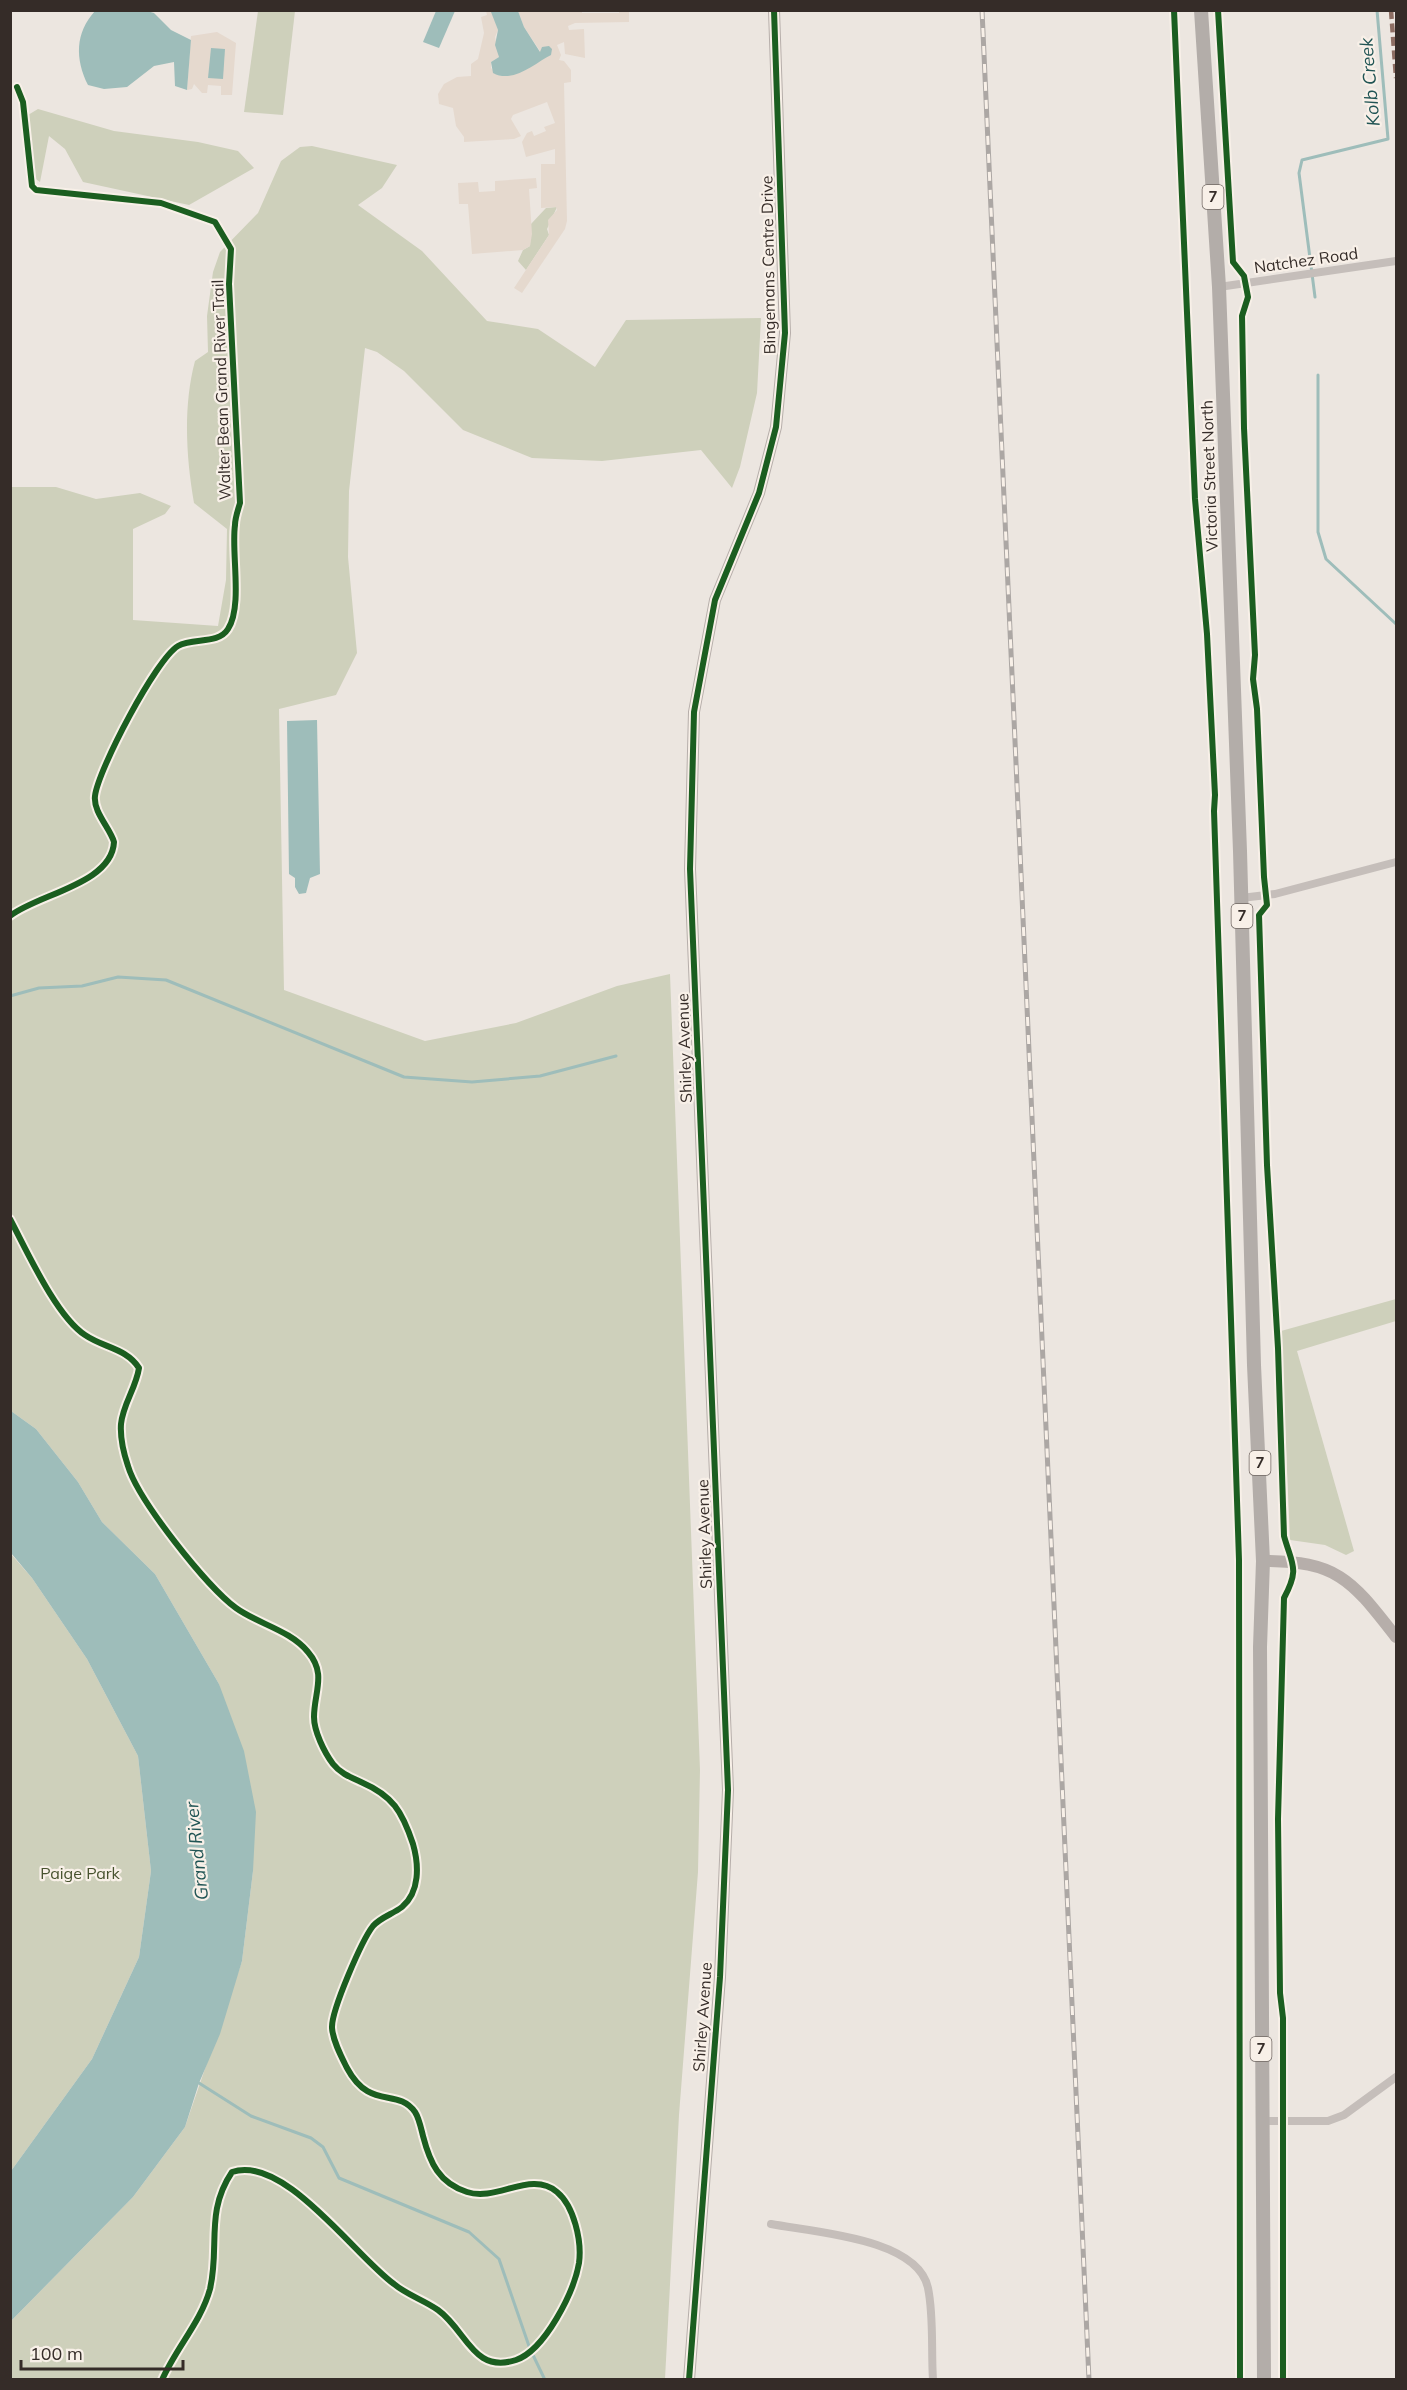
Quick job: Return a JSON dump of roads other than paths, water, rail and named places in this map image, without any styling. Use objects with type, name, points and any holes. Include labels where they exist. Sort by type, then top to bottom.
[{"type":"main road","name":"Bingemans Centre Drive","points":[[698,686],[715,600],[759,493],[776,427],[785,333],[774,10]]},
{"type":"main road","name":"Victoria Street North","points":[[1201,10],[1219,287],[1241,898],[1254,1365],[1263,1561],[1260,1647],[1264,2379]]},
{"type":"main road","name":"Shirley Avenue","points":[[688,2379],[720,1977],[728,1790],[690,869],[694,712],[698,686]]},
{"type":"main road","points":[[1263,1561],[1310,1564],[1345,1578],[1363,1594],[1396,1637]]},
{"type":"street","name":"Natchez Road","points":[[1219,287],[1321,274],[1396,261]]},
{"type":"street","points":[[1241,898],[1275,894],[1396,862]]},
{"type":"street","points":[[1262,2121],[1328,2121],[1344,2115],[1396,2077]]},
{"type":"street","points":[[771,2224],[874,2244],[900,2253],[920,2268],[928,2287],[933,2379]]},
{"type":"water","points":[[95,11],[154,13],[171,30],[191,40],[187,90],[175,86],[174,62],[154,66],[127,87],[104,89],[88,85],[81,66],[79,46],[88,19]]},
{"type":"water","points":[[436,11],[455,11],[439,48],[423,42]]},
{"type":"water","points":[[518,11],[524,27],[540,52],[542,47],[549,46],[552,49],[551,55],[516,74],[501,76],[493,73],[491,62],[499,57],[495,45],[498,30],[491,12]]},
{"type":"water","points":[[211,48],[225,49],[223,79],[208,78]]},
{"type":"water","points":[[317,720],[320,874],[310,878],[306,893],[299,894],[295,887],[295,878],[289,874],[287,721]]},
{"type":"water","name":"Grand River","points":[[11,1411],[36,1429],[78,1482],[102,1522],[155,1574],[219,1684],[244,1751],[256,1812],[253,1871],[242,1961],[220,2034],[199,2083],[185,2127],[133,2197],[11,2321],[11,2171],[92,2059],[139,1957],[151,1871],[138,1756],[87,1659],[32,1578],[11,1553]]},
{"type":"waterway","name":"Kolb Creek","points":[[1315,297],[1299,173],[1302,160],[1388,139],[1377,10]]},
{"type":"waterway","name":"Kolb Creek","points":[[1318,375],[1318,532],[1326,559],[1396,624]]},
{"type":"waterway","points":[[10,996],[39,988],[82,986],[118,977],[166,980],[404,1077],[472,1082],[540,1076],[616,1056]]},
{"type":"waterway","points":[[199,2083],[251,2116],[311,2138],[323,2147],[339,2178],[469,2232],[499,2259],[530,2349]]},
{"type":"waterway","points":[[533,2355],[545,2380]]},
{"type":"railway","points":[[982,10],[1089,2380]]},
{"type":"park label","name":"Paige Park","points":[[80,1873]]}]
